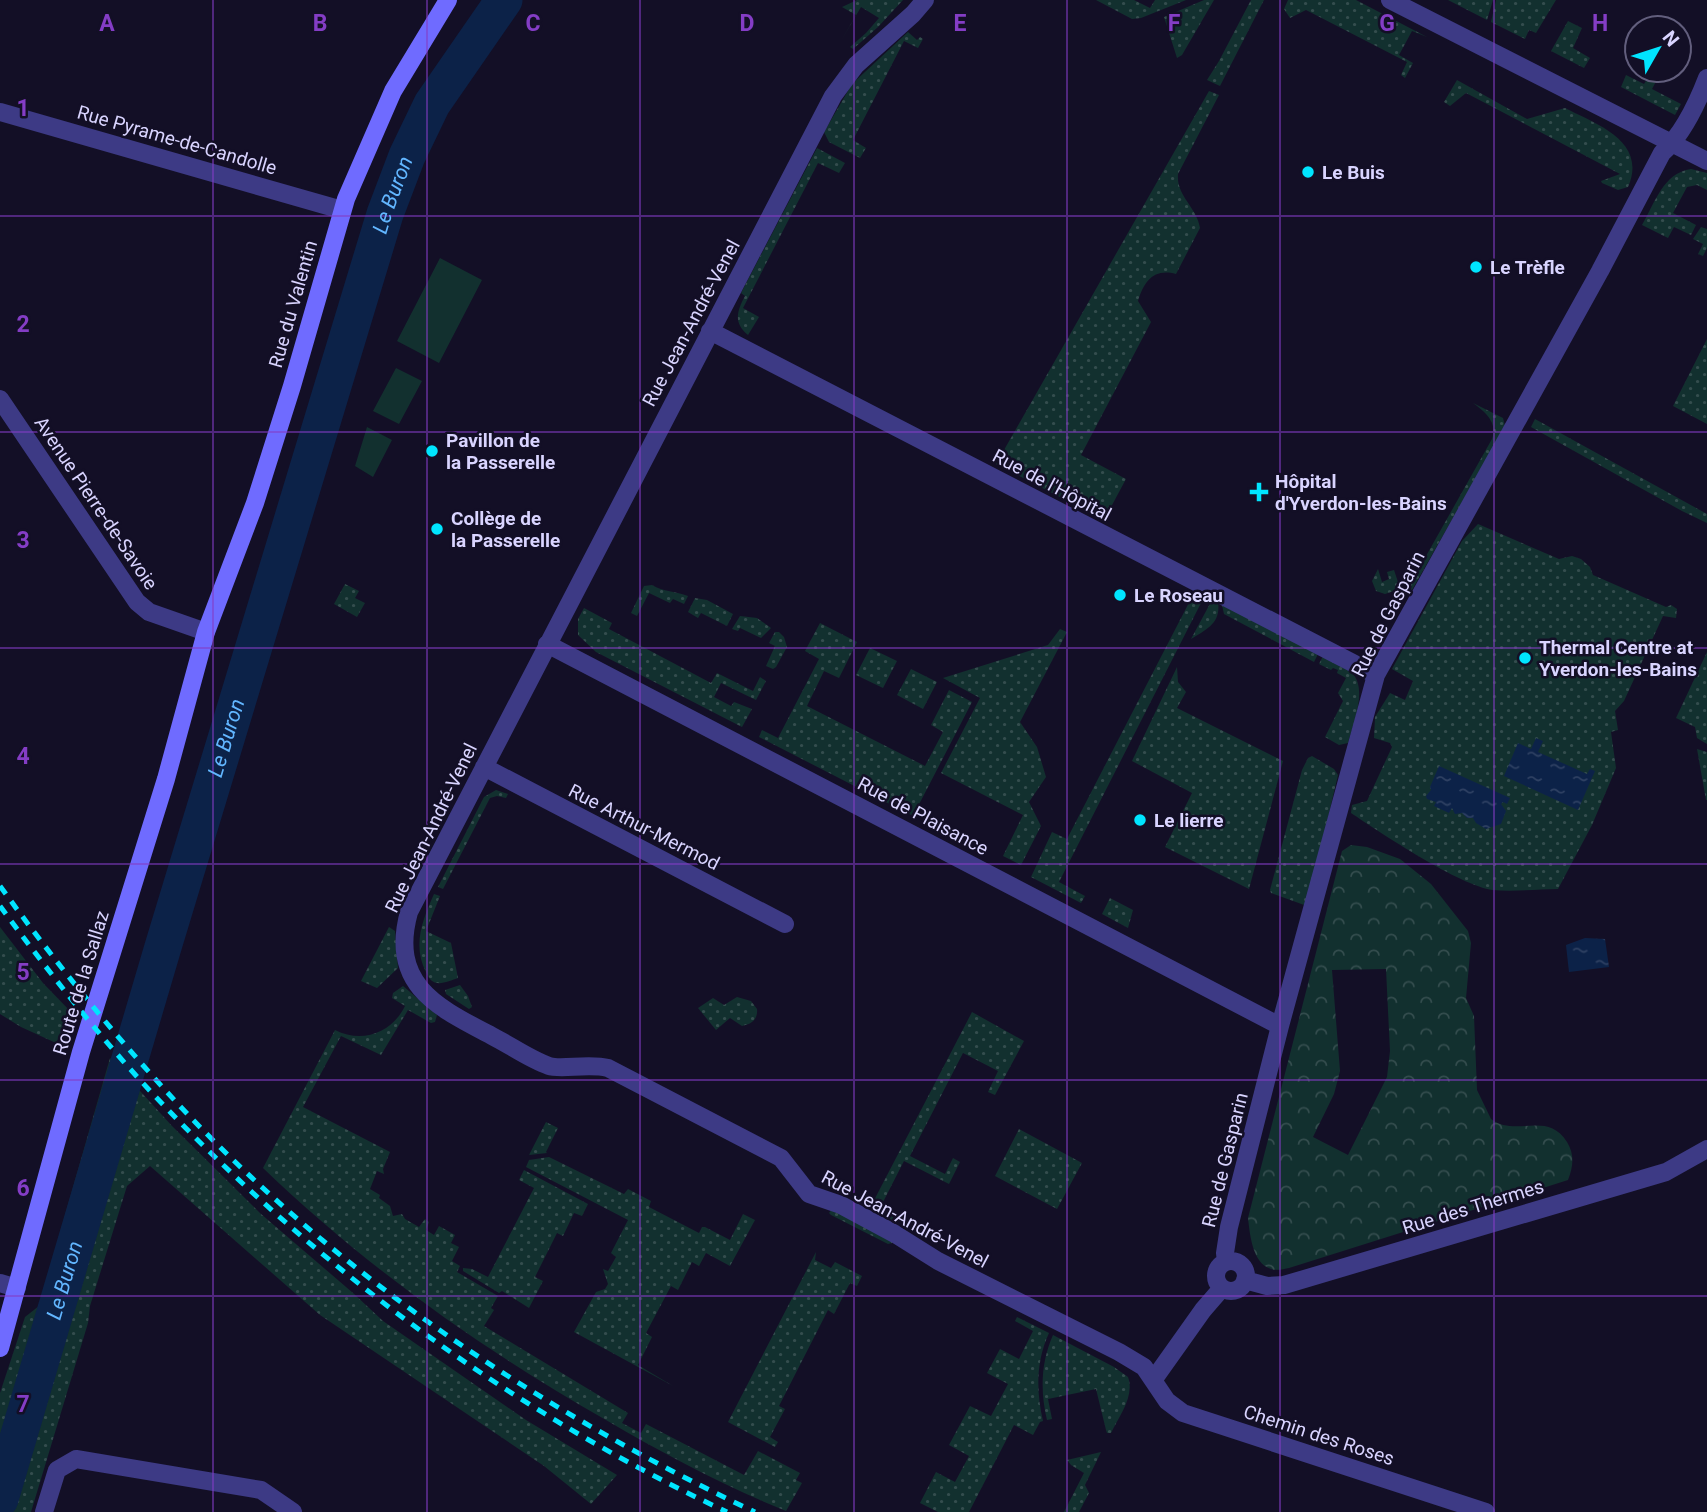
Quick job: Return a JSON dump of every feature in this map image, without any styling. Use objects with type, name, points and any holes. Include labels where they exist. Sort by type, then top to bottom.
[{"type":"main road","name":"Rue du Valentin","points":[[206,632],[255,503],[292,386],[342,210],[393,92],[448,0]]},
{"type":"main road","name":"Route de la Sallaz","points":[[0,1348],[8,1285],[166,779],[206,632]]},
{"type":"street","name":"Rue Jean-André-Venel","points":[[925,0],[856,65],[833,96],[410,912],[406,926],[406,955],[416,984],[444,1010],[551,1067],[586,1065],[608,1068],[769,1151],[781,1158],[809,1194],[841,1205],[938,1261],[1119,1352],[1144,1367],[1154,1379]]},
{"type":"street","points":[[1390,0],[1707,161]]},
{"type":"street","name":"Rue de Gasparin","points":[[1226,1262],[1229,1227],[1280,1026],[1376,674],[1600,271],[1662,153],[1672,144],[1707,78]]},
{"type":"street","name":"Rue Pyrame-de-Candolle","points":[[0,112],[342,210]]},
{"type":"street","name":"Rue de l'Hôpital","points":[[710,331],[1376,674]]},
{"type":"street","name":"Avenue Pierre-de-Savoie","points":[[0,400],[136,602],[149,612],[206,632]]},
{"type":"street","name":"Rue de Plaisance","points":[[548,644],[1280,1026]]},
{"type":"street","name":"Rue Arthur-Mermod","points":[[484,767],[785,924]]},
{"type":"street","name":"Rue des Thermes","points":[[1245,1280],[1267,1286],[1284,1285],[1666,1172],[1707,1149]]},
{"type":"street","points":[[1235,1261],[1242,1266],[1245,1280],[1236,1291],[1222,1288],[1216,1276],[1219,1267],[1226,1262],[1235,1261]]},
{"type":"street","points":[[1154,1379],[1222,1288]]},
{"type":"street","name":"Chemin des Roses","points":[[1154,1379],[1167,1401],[1184,1413],[1486,1512]]},
{"type":"street","points":[[44,1512],[57,1470],[76,1460],[261,1490],[293,1512]]},
{"type":"green space","points":[[857,0],[903,0],[853,49],[850,47],[879,18],[861,7],[841,41],[856,15],[842,7]]},
{"type":"green space","points":[[1096,0],[1134,0],[1150,8],[1155,0],[1186,0],[1132,19]]},
{"type":"green space","points":[[1204,0],[1214,0],[1182,55],[1177,58],[1164,17]]},
{"type":"green space","points":[[1251,0],[1264,0],[1220,86],[1207,80]]},
{"type":"green space","points":[[1288,0],[1356,0],[1427,37],[1412,31],[1399,55],[1413,63],[1405,78],[1401,75],[1407,62],[1306,10],[1290,18],[1284,9]]},
{"type":"green space","points":[[1448,0],[1493,0],[1487,20]]},
{"type":"green space","points":[[1496,0],[1556,0],[1536,33],[1529,30],[1525,39],[1491,22]]},
{"type":"green space","points":[[1568,21],[1582,28],[1573,48],[1590,58],[1584,68],[1551,51]]},
{"type":"green space","points":[[908,32],[917,40],[920,37],[923,39],[918,48],[904,41],[853,140],[866,148],[860,158],[829,142],[824,132],[852,84]]},
{"type":"green space","points":[[1457,80],[1527,119],[1565,108],[1604,128],[1625,146],[1631,158],[1632,171],[1628,187],[1618,190],[1602,183],[1601,181],[1620,174],[1466,93],[1450,106],[1444,102]]},
{"type":"green space","points":[[1623,82],[1655,84],[1652,89],[1681,104],[1675,115],[1621,87]]},
{"type":"green space","points":[[1209,91],[1219,95],[1178,174],[1180,189],[1200,228],[1176,274],[1156,275],[1143,288],[1138,301],[1151,322],[1081,455],[1126,479],[1104,520],[996,464]]},
{"type":"green space","points":[[817,148],[845,163],[839,173],[818,163],[743,308],[759,317],[748,335],[738,321],[738,312],[745,296],[741,293]]},
{"type":"green space","points":[[1691,169],[1707,173],[1707,190],[1697,185],[1687,187],[1673,213],[1696,225],[1691,235],[1674,227],[1668,238],[1642,225],[1661,190],[1673,176]]},
{"type":"green space","points":[[1701,227],[1707,229],[1707,248],[1703,256],[1698,254],[1703,244],[1693,239]]},
{"type":"green space","points":[[440,258],[482,280],[439,363],[397,341]]},
{"type":"green space","points":[[1707,339],[1707,424],[1673,406]]},
{"type":"green space","points":[[396,368],[422,381],[399,424],[373,411]]},
{"type":"green space","points":[[1473,403],[1503,418],[1505,426],[1412,590],[1408,588],[1492,439],[1492,423]]},
{"type":"green space","points":[[1535,419],[1707,514],[1707,523],[1531,427]]},
{"type":"green space","points":[[367,427],[392,440],[373,477],[355,466]]},
{"type":"green space","points":[[1478,524],[1559,559],[1572,556],[1581,559],[1590,567],[1593,575],[1666,607],[1671,605],[1677,609],[1676,618],[1663,616],[1624,701],[1615,711],[1618,730],[1611,732],[1616,768],[1592,825],[1558,889],[1501,891],[1479,886],[1421,858],[1351,813],[1352,805],[1367,801],[1392,747],[1390,743],[1374,738],[1375,717],[1390,693],[1405,700],[1413,681],[1392,669],[1462,541]]},
{"type":"green space","points":[[1378,569],[1382,582],[1389,579],[1387,572],[1394,570],[1399,585],[1397,590],[1385,594],[1376,591],[1372,581]]},
{"type":"green space","points":[[345,584],[359,591],[355,598],[365,603],[357,617],[334,604]]},
{"type":"green space","points":[[652,585],[688,596],[684,604],[673,599],[670,603],[649,593],[637,616],[631,613],[644,586]]},
{"type":"green space","points":[[1195,591],[1200,593],[1201,603],[1059,882],[1085,896],[1081,903],[1031,877],[1052,832],[1067,839]]},
{"type":"green space","points":[[695,598],[707,600],[733,614],[727,626],[701,613],[698,618],[688,612]]},
{"type":"green space","points":[[1212,600],[1218,602],[1215,620],[1191,639]]},
{"type":"green space","points":[[1222,605],[1318,654],[1314,662],[1224,614]]},
{"type":"green space","points":[[584,608],[612,623],[609,629],[711,683],[717,673],[753,691],[760,677],[766,681],[756,700],[721,683],[714,697],[731,706],[734,702],[752,709],[742,727],[596,652],[578,635],[578,619]]},
{"type":"green space","points":[[740,616],[757,618],[771,628],[761,638],[740,628],[738,631],[732,629]]},
{"type":"green space","points":[[820,623],[857,642],[839,678],[824,671],[807,706],[925,766],[943,732],[931,725],[949,690],[972,702],[913,816],[759,737],[762,730],[778,738],[819,659],[805,651]]},
{"type":"green space","points":[[1060,629],[1067,632],[1020,722],[1037,747],[1046,777],[1029,802],[1041,826],[1021,865],[1003,856],[1023,815],[941,773],[980,698],[943,678],[1048,645]]},
{"type":"green space","points":[[775,632],[784,637],[787,647],[773,669],[766,666],[775,646],[769,643]]},
{"type":"green space","points":[[870,648],[897,661],[883,688],[856,675]]},
{"type":"green space","points":[[1707,652],[1707,744],[1697,738],[1695,727],[1676,718]]},
{"type":"green space","points":[[1323,656],[1349,670],[1357,680],[1358,707],[1348,743],[1339,745],[1325,737],[1343,701],[1338,693],[1346,678],[1337,673],[1338,670],[1331,670],[1319,664]]},
{"type":"green space","points":[[1177,667],[1178,682],[1186,692],[1177,708],[1283,761],[1249,889],[1165,847],[1192,793],[1132,761]]},
{"type":"green space","points":[[911,669],[937,682],[923,709],[897,695]]},
{"type":"green space","points":[[1697,749],[1707,752],[1707,800],[1706,800]]},
{"type":"green space","points":[[1312,756],[1334,769],[1338,775],[1307,906],[1271,893],[1270,890],[1302,770]]},
{"type":"green space","points":[[496,790],[508,794],[506,798],[490,798],[443,889],[438,887],[484,797]]},
{"type":"green space","points":[[1351,845],[1367,847],[1400,859],[1431,884],[1468,931],[1471,943],[1466,998],[1474,1016],[1477,1090],[1491,1119],[1511,1126],[1541,1126],[1559,1133],[1570,1147],[1572,1166],[1568,1180],[1289,1268],[1273,1270],[1265,1266],[1256,1254],[1248,1218],[1342,851]],"holes":[[[1386,969],[1390,1051],[1387,1077],[1348,1155],[1313,1137],[1334,1094],[1340,1071],[1332,970]]]},
{"type":"green space","points":[[434,894],[440,896],[426,931],[451,943],[458,978],[439,983],[433,982],[429,977],[422,962],[419,942]]},
{"type":"green space","points":[[1110,898],[1133,910],[1128,928],[1102,914]]},
{"type":"green space","points":[[0,927],[43,983],[71,1012],[56,1043],[0,1014]]},
{"type":"green space","points":[[389,927],[395,931],[398,968],[377,988],[361,981]]},
{"type":"green space","points":[[460,985],[468,996],[472,1007],[469,1009],[446,994],[445,990]]},
{"type":"green space","points":[[403,986],[437,1015],[435,1022],[431,1023],[408,1010],[381,1055],[341,1036],[303,1107],[390,1152],[383,1169],[384,1174],[377,1171],[370,1189],[390,1206],[393,1216],[402,1214],[405,1219],[419,1227],[425,1219],[429,1222],[426,1230],[434,1235],[439,1226],[455,1235],[451,1243],[459,1247],[452,1261],[460,1266],[457,1272],[498,1296],[491,1308],[494,1310],[484,1326],[628,1413],[622,1423],[641,1433],[646,1424],[744,1475],[758,1451],[800,1473],[796,1480],[802,1483],[786,1511],[672,1457],[515,1365],[384,1273],[263,1168],[335,1030],[366,1036],[384,1029],[405,1006],[392,998],[393,993]]},
{"type":"green space","points":[[737,997],[751,1001],[757,1009],[755,1018],[746,1025],[742,1026],[730,1018],[716,1030],[698,1008],[713,998],[724,1005]]},
{"type":"green space","points":[[972,1012],[1024,1041],[995,1095],[988,1092],[998,1071],[963,1053],[910,1156],[945,1174],[953,1158],[960,1162],[949,1184],[904,1161],[882,1204],[896,1212],[892,1220],[870,1208]]},
{"type":"green space","points":[[110,1058],[172,1126],[261,1214],[383,1321],[526,1420],[617,1475],[591,1504],[544,1466],[320,1315],[150,1166],[127,1186],[31,1512],[0,1512],[0,1393],[25,1317],[39,1306]]},
{"type":"green space","points":[[546,1122],[558,1128],[547,1153],[529,1155]]},
{"type":"green space","points":[[1019,1129],[1082,1163],[1057,1209],[995,1176]]},
{"type":"green space","points":[[549,1157],[624,1194],[628,1189],[651,1201],[649,1207],[699,1233],[702,1227],[705,1227],[730,1240],[743,1214],[755,1220],[730,1266],[706,1253],[699,1266],[692,1262],[678,1290],[671,1286],[646,1333],[652,1337],[638,1365],[673,1386],[574,1332],[596,1292],[605,1289],[608,1284],[603,1269],[608,1271],[616,1257],[611,1253],[628,1220],[526,1167],[529,1160]]},
{"type":"green space","points":[[524,1170],[588,1204],[582,1216],[574,1213],[563,1236],[557,1233],[535,1277],[543,1281],[529,1308],[463,1271],[463,1268],[472,1269],[488,1277],[534,1188],[519,1180]]},
{"type":"green space","points":[[832,1209],[892,1240],[892,1243],[888,1244],[831,1215],[829,1213]]},
{"type":"green space","points":[[816,1252],[815,1260],[831,1268],[835,1262],[862,1276],[857,1286],[850,1283],[834,1314],[828,1310],[779,1406],[785,1409],[770,1437],[778,1442],[775,1447],[728,1422]]},
{"type":"green space","points":[[1017,1317],[1049,1333],[1038,1376],[1043,1421],[1033,1435],[1014,1425],[969,1512],[938,1512],[920,1503],[936,1472],[955,1482],[969,1456],[949,1445],[970,1406],[991,1416],[1008,1384],[987,1373],[1000,1349],[1019,1359],[1033,1331],[1015,1321]]},
{"type":"green space","points":[[1053,1335],[1128,1377],[1128,1399],[1111,1433],[1107,1433],[1096,1389],[1048,1399],[1052,1419],[1047,1420],[1043,1377]]},
{"type":"green space","points":[[1101,1452],[1085,1485],[1089,1493],[1079,1512],[1064,1512],[1084,1473],[1067,1460]]},
{"type":"water","points":[[1536,738],[1543,741],[1538,752],[1587,774],[1590,769],[1595,771],[1578,810],[1504,776],[1518,743],[1531,749]]},
{"type":"water","points":[[1439,766],[1510,798],[1507,804],[1501,804],[1506,811],[1501,824],[1486,829],[1473,818],[1467,818],[1462,813],[1455,814],[1452,808],[1449,813],[1434,806],[1436,802],[1426,796],[1431,790]]},
{"type":"water","points":[[1585,938],[1605,939],[1609,967],[1569,972],[1566,945]]},
{"type":"waterway","name":"Le Buron","points":[[0,1499],[163,947],[385,214],[407,156],[432,104],[504,0]]},
{"type":"railway","points":[[0,886],[86,998],[154,1078],[240,1167],[306,1227],[447,1335],[521,1384],[675,1473],[755,1512]]},
{"type":"railway","points":[[0,906],[41,961],[128,1067],[236,1177],[299,1234],[433,1340],[503,1388],[650,1474],[727,1512]]},
{"type":"place","name":"Le Buis","points":[[1308,172]]},
{"type":"place","name":"Le Trèfle","points":[[1476,267]]},
{"type":"place","name":"Pavillon de la Passerelle","points":[[432,451]]},
{"type":"place","name":"Hôpital d'Yverdon-les-Bains","points":[[1259,492]]},
{"type":"place","name":"Collège de la Passerelle","points":[[437,529]]},
{"type":"place","name":"Le Roseau","points":[[1120,595]]},
{"type":"place","name":"Thermal Centre at Yverdon-les-Bains","points":[[1525,658]]},
{"type":"place","name":"Le lierre","points":[[1140,820]]}]
